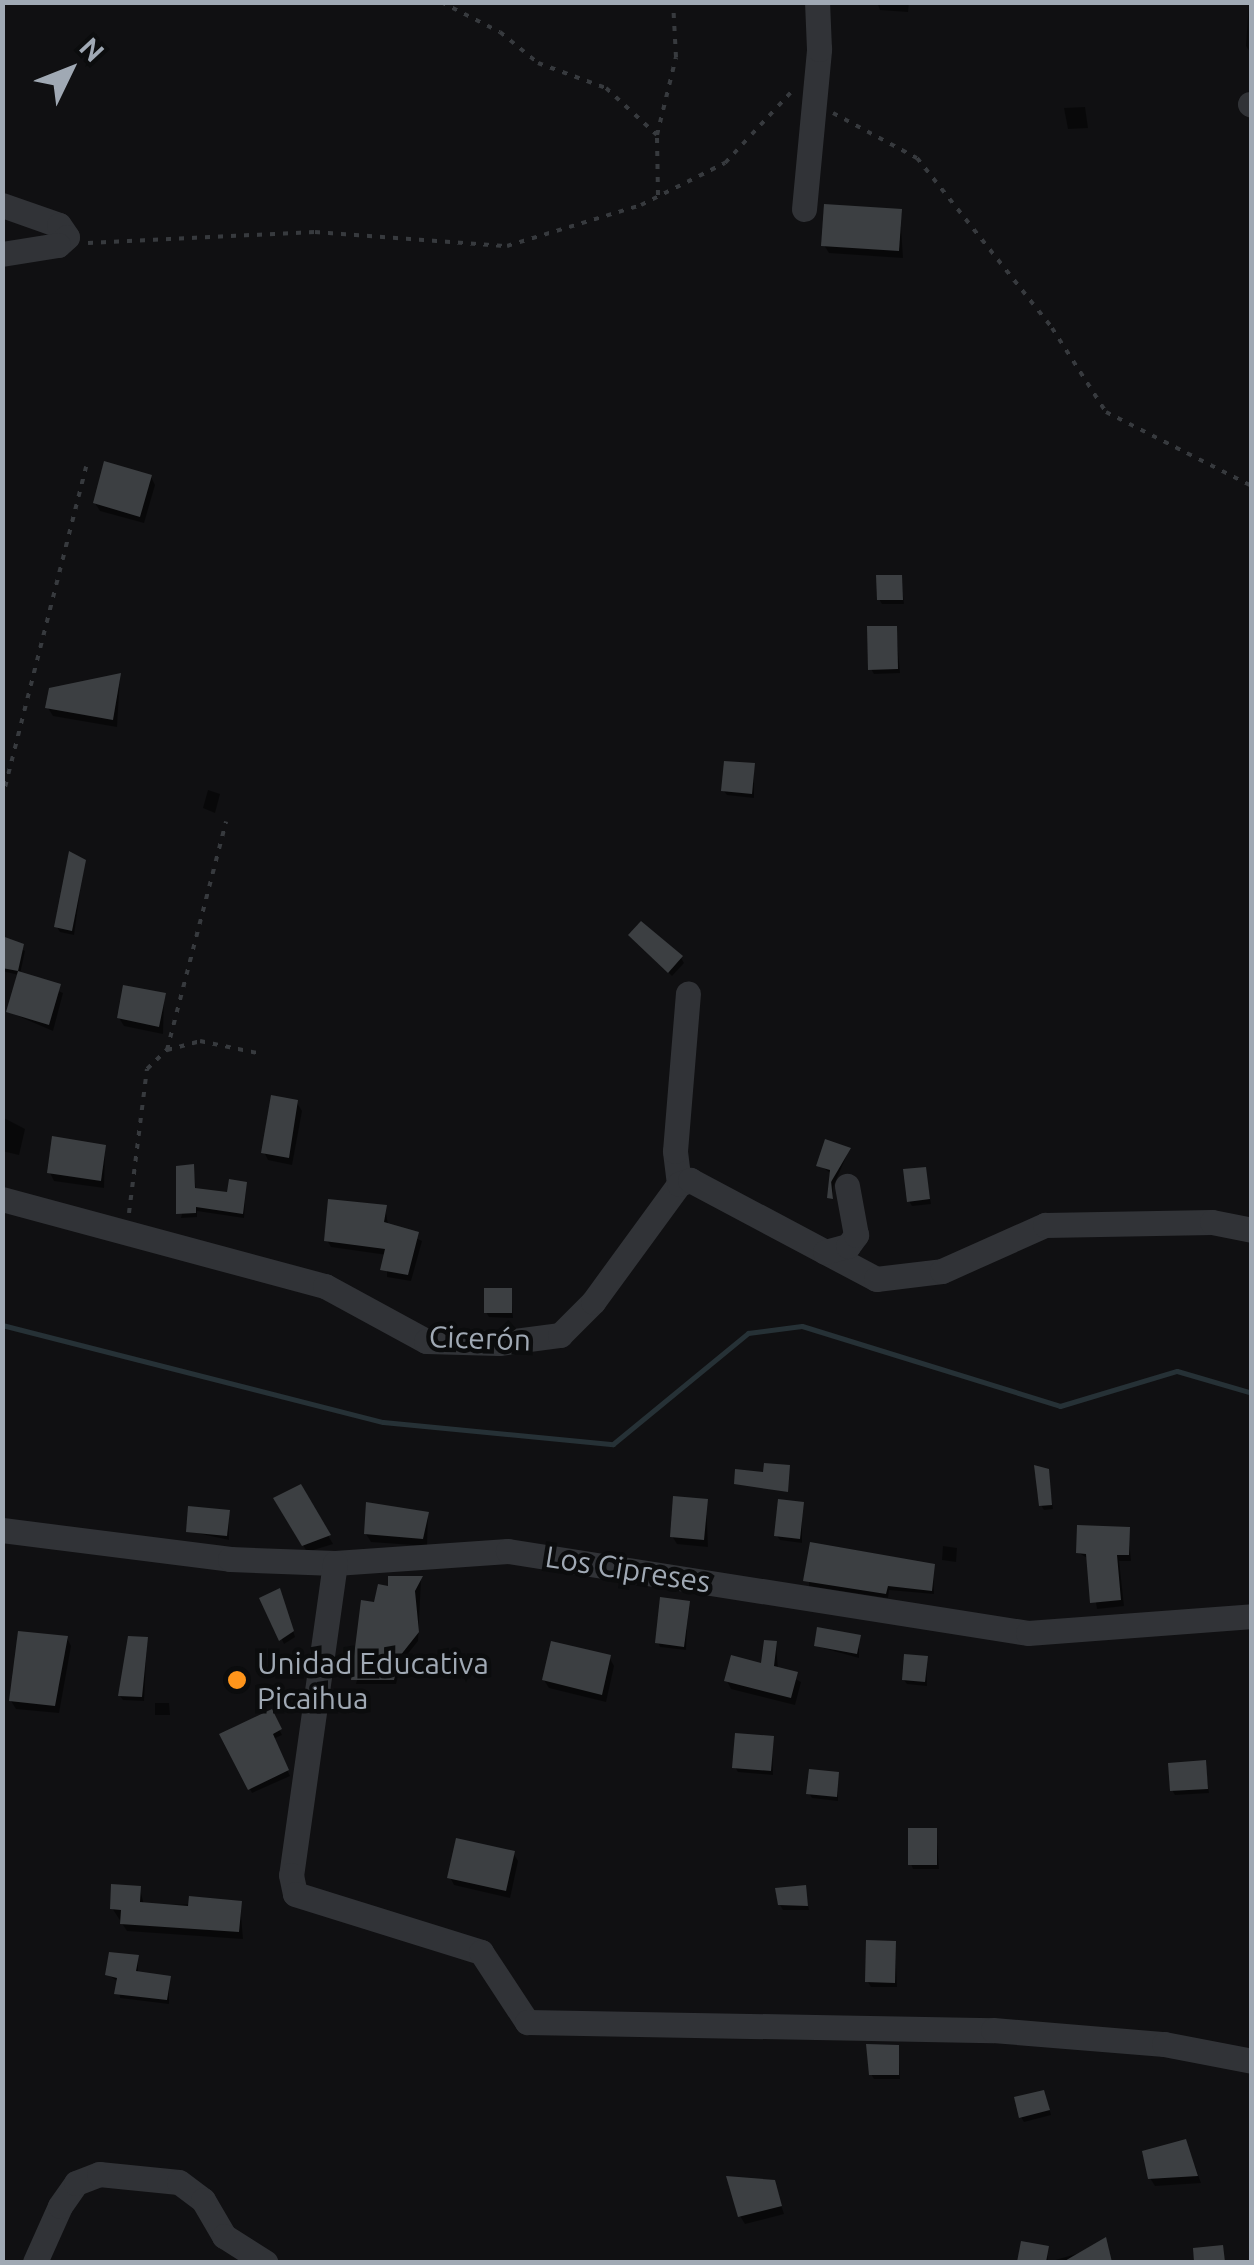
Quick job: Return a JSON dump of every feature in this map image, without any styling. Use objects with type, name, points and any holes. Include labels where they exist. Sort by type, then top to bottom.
[{"type":"street","points":[[804,209],[818,67],[817,2]]},
{"type":"street","points":[[2,205],[41,216],[67,237],[58,245],[2,254]]},
{"type":"street","points":[[688,994],[675,1151],[679,1184],[690,1180],[876,1280],[942,1271],[1046,1225],[1085,1220],[1212,1222],[1252,1230]]},
{"type":"street","name":"Cicerón","points":[[2,1199],[325,1286],[426,1341],[536,1344],[560,1336],[593,1302],[679,1184]]},
{"type":"street","points":[[826,1252],[848,1246],[856,1235],[847,1186]]},
{"type":"street","name":"Los Cipreses","points":[[2,1530],[230,1559],[336,1563],[508,1551],[1028,1632],[1252,1616]]},
{"type":"street","points":[[336,1563],[291,1875],[295,1894],[481,1952],[527,2022],[993,2030],[1164,2044],[1252,2061]]},
{"type":"street","points":[[35,2262],[60,2206],[76,2183],[100,2174],[179,2182],[203,2200],[224,2236],[265,2262]]},
{"type":"path","points":[[441,2],[500,32],[538,63],[606,88],[657,135]]},
{"type":"path","points":[[658,196],[657,135],[676,56],[674,2]]},
{"type":"path","points":[[58,245],[315,232],[507,246],[658,196],[725,163],[818,67]]},
{"type":"path","points":[[813,108],[917,158],[1052,328],[1106,412],[1252,486]]},
{"type":"path","points":[[2,799],[86,466]]},
{"type":"path","points":[[167,1050],[226,822]]},
{"type":"path","points":[[127,1232],[147,1069],[167,1050],[200,1041],[262,1054]]},
{"type":"building","points":[[824,204],[902,209],[899,251],[821,246]]},
{"type":"building","points":[[104,461],[152,475],[140,517],[93,503]]},
{"type":"building","points":[[876,575],[902,575],[903,600],[877,600]]},
{"type":"building","points":[[867,626],[897,626],[898,669],[868,670]]},
{"type":"building","points":[[121,673],[113,720],[45,708],[49,688]]},
{"type":"building","points":[[724,761],[755,763],[752,794],[721,791]]},
{"type":"building","points":[[69,851],[86,860],[72,931],[54,927]]},
{"type":"building","points":[[641,921],[683,956],[668,973],[628,935]]},
{"type":"building","points":[[2,936],[24,944],[18,971],[2,968]]},
{"type":"building","points":[[18,971],[61,984],[49,1025],[6,1012]]},
{"type":"building","points":[[123,985],[166,993],[159,1027],[117,1018]]},
{"type":"building","points":[[271,1095],[298,1100],[289,1158],[261,1153]]},
{"type":"building","points":[[52,1136],[106,1145],[101,1181],[47,1173]]},
{"type":"building","points":[[825,1139],[851,1148],[831,1182],[833,1199],[827,1198],[830,1170],[816,1166]]},
{"type":"building","points":[[194,1164],[195,1188],[227,1192],[229,1179],[247,1182],[243,1214],[196,1207],[196,1213],[176,1214],[176,1166]]},
{"type":"building","points":[[926,1167],[930,1199],[907,1202],[903,1169]]},
{"type":"building","points":[[328,1199],[387,1205],[384,1222],[419,1232],[408,1275],[380,1270],[385,1249],[324,1241]]},
{"type":"building","points":[[484,1288],[512,1288],[512,1313],[484,1313]]},
{"type":"building","points":[[764,1463],[790,1465],[788,1492],[734,1484],[735,1469],[763,1472]]},
{"type":"building","points":[[1034,1465],[1049,1469],[1052,1505],[1039,1506]]},
{"type":"building","points":[[301,1484],[331,1535],[302,1546],[273,1498]]},
{"type":"building","points":[[673,1496],[708,1499],[704,1540],[670,1537]]},
{"type":"building","points":[[778,1499],[804,1502],[800,1539],[774,1536]]},
{"type":"building","points":[[366,1502],[429,1512],[423,1539],[364,1534]]},
{"type":"building","points":[[188,1506],[230,1510],[227,1536],[186,1532]]},
{"type":"building","points":[[1077,1525],[1130,1527],[1129,1555],[1117,1555],[1121,1600],[1090,1603],[1086,1554],[1076,1553]]},
{"type":"building","points":[[810,1542],[935,1564],[932,1591],[888,1586],[886,1594],[803,1581]]},
{"type":"building","points":[[388,1576],[423,1576],[415,1591],[419,1632],[400,1656],[394,1680],[351,1680],[361,1600],[374,1602],[378,1584],[388,1586]]},
{"type":"building","points":[[280,1588],[294,1631],[279,1641],[259,1598]]},
{"type":"building","points":[[660,1597],[690,1601],[684,1647],[655,1643]]},
{"type":"building","points":[[817,1627],[861,1635],[857,1654],[814,1646]]},
{"type":"building","points":[[18,1631],[68,1636],[55,1706],[9,1701]]},
{"type":"building","points":[[128,1636],[148,1637],[142,1697],[118,1696]]},
{"type":"building","points":[[764,1640],[777,1641],[774,1666],[798,1672],[791,1698],[724,1681],[731,1655],[761,1663]]},
{"type":"building","points":[[551,1641],[611,1655],[602,1695],[542,1680]]},
{"type":"building","points":[[904,1654],[928,1656],[925,1682],[902,1680]]},
{"type":"building","points":[[272,1709],[282,1729],[273,1734],[289,1770],[248,1790],[219,1734]]},
{"type":"building","points":[[735,1733],[774,1736],[771,1771],[732,1768]]},
{"type":"building","points":[[1206,1760],[1208,1789],[1170,1791],[1168,1763]]},
{"type":"building","points":[[809,1769],[839,1772],[837,1797],[806,1794]]},
{"type":"building","points":[[908,1828],[937,1828],[937,1865],[908,1865]]},
{"type":"building","points":[[456,1838],[515,1851],[506,1891],[447,1878]]},
{"type":"building","points":[[111,1884],[141,1886],[140,1902],[188,1906],[189,1896],[242,1901],[239,1932],[120,1924],[121,1910],[110,1909]]},
{"type":"building","points":[[806,1885],[808,1906],[778,1905],[775,1888]]},
{"type":"building","points":[[866,1940],[896,1941],[895,1983],[865,1982]]},
{"type":"building","points":[[109,1952],[139,1955],[136,1971],[171,1976],[167,2000],[114,1994],[117,1978],[105,1975]]},
{"type":"building","points":[[866,2044],[899,2045],[899,2075],[869,2075]]},
{"type":"building","points":[[1044,2090],[1050,2110],[1019,2118],[1014,2097]]},
{"type":"building","points":[[1186,2139],[1198,2176],[1148,2179],[1142,2151]]},
{"type":"building","points":[[726,2176],[775,2180],[782,2206],[738,2217]]},
{"type":"building","points":[[1106,2237],[1112,2262],[1063,2262]]},
{"type":"building","points":[[1021,2241],[1049,2246],[1046,2262],[1017,2262]]},
{"type":"building","points":[[1223,2245],[1225,2262],[1194,2262],[1193,2248]]},
{"type":"waterway","points":[[2,1325],[383,1422],[613,1444],[748,1333],[802,1326],[1060,1406],[1177,1371],[1252,1393]]},
{"type":"place","name":"Unidad Educativa Picaihua","points":[[237,1680]]}]
